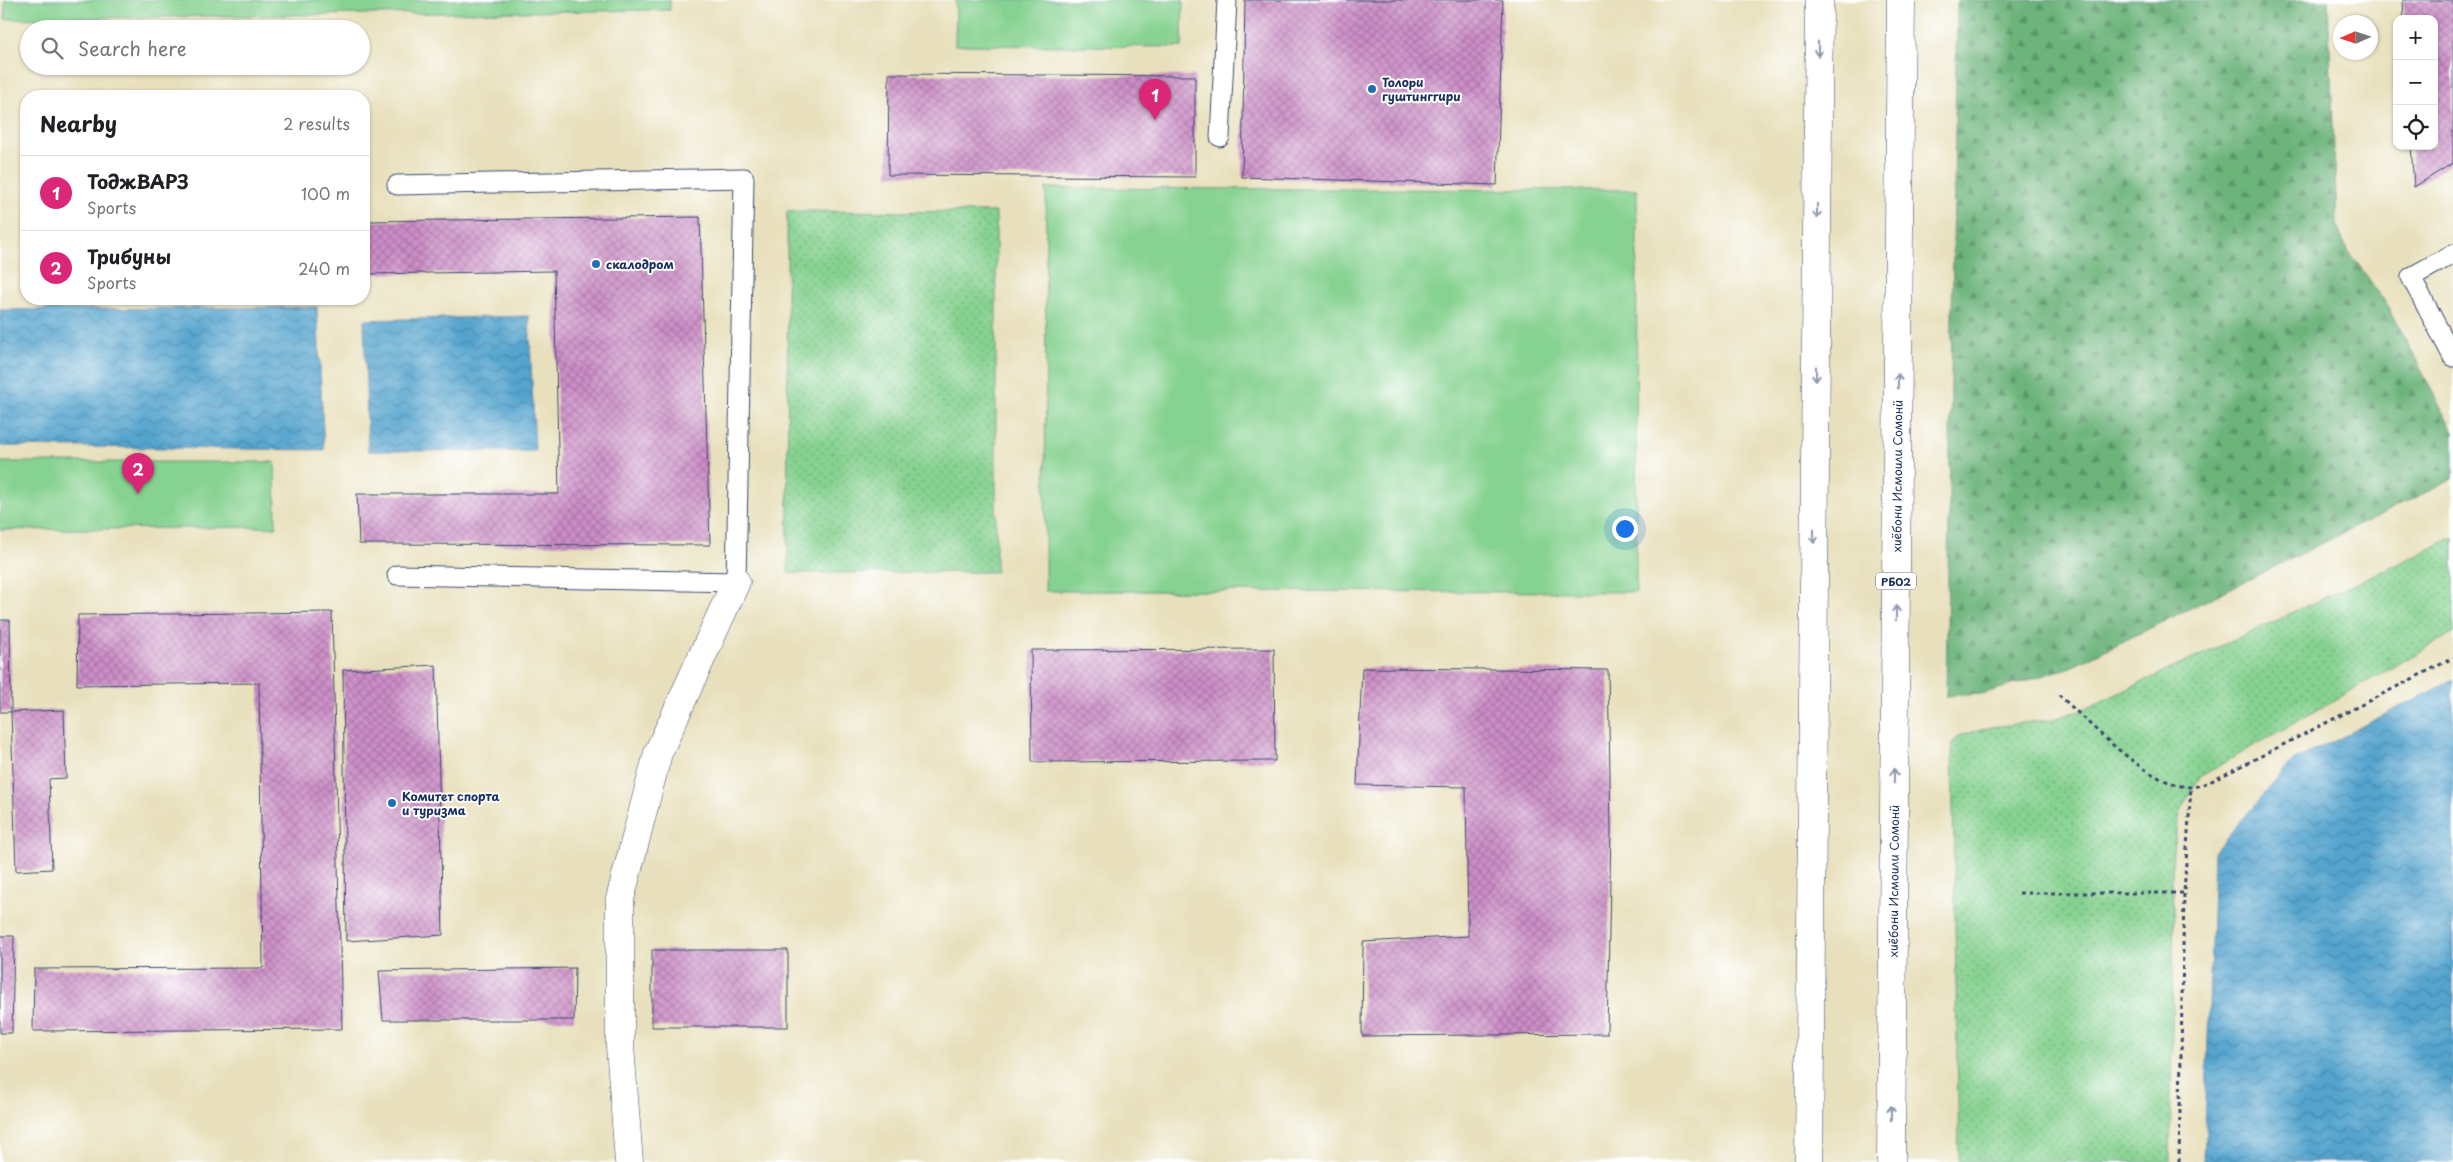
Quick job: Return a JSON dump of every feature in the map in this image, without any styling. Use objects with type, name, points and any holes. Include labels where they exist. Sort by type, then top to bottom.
[{"type":"main road","points":[[1809,1162],[1819,0]]},
{"type":"main road","name":"хиёбони Исмоили Сомонӣ","points":[[1890,1162],[1901,0]]},
{"type":"main road","points":[[629,1162],[620,1046],[620,899],[658,752],[736,582]]},
{"type":"lane","points":[[1220,138],[1227,0]]},
{"type":"lane","points":[[396,575],[736,582],[744,178],[397,185]]},
{"type":"lane","points":[[2453,254],[2411,277],[2453,357]]},
{"type":"path","points":[[2059,695],[2146,772],[2167,783],[2191,787],[2216,780],[2453,658]]},
{"type":"path","points":[[2179,1162],[2184,893],[2191,787]]},
{"type":"path","points":[[2019,894],[2184,893]]},
{"type":"green space","points":[[5,0],[670,0],[670,10],[5,19]]},
{"type":"green space","points":[[956,0],[1183,0],[1182,47],[955,45]]},
{"type":"green space","points":[[1957,0],[2328,0],[2337,222],[2342,242],[2389,307],[2453,432],[2453,479],[2071,667],[1982,694],[1946,696]]},
{"type":"green space","points":[[1046,188],[1637,190],[1636,592],[1045,591]]},
{"type":"green space","points":[[787,211],[996,212],[996,572],[788,573]]},
{"type":"green space","points":[[0,462],[275,462],[276,527],[0,530]]},
{"type":"green space","points":[[2453,538],[2453,633],[2201,776],[2184,806],[2178,821],[2175,837],[2172,870],[2174,904],[2170,1162],[1959,1162],[1952,744],[1958,736],[1992,727],[2054,719],[2089,707]]},
{"type":"water","points":[[317,307],[324,450],[0,446],[0,310]]},
{"type":"water","points":[[529,316],[535,451],[368,451],[364,320]]},
{"type":"water","points":[[2453,680],[2453,1162],[2204,1162],[2214,852],[2293,761]]},
{"type":"building","name":"Толори гуштинггири","points":[[1245,0],[1503,0],[1497,185],[1242,177]]},
{"type":"building","points":[[2403,0],[2453,0],[2453,163],[2414,187],[2411,150],[2438,150],[2438,15],[2404,15]]},
{"type":"building","points":[[889,74],[1195,76],[1195,177],[888,175]]},
{"type":"building","points":[[700,217],[710,545],[359,544],[357,494],[559,494],[554,271],[370,274],[370,221]]},
{"type":"building","points":[[332,612],[342,1029],[33,1031],[34,969],[263,968],[259,683],[77,685],[78,615]]},
{"type":"building","points":[[0,620],[10,620],[11,712],[0,712]]},
{"type":"building","points":[[1274,649],[1275,761],[1032,762],[1031,650]]},
{"type":"building","name":"Комитет спорта и туризма","points":[[436,665],[443,935],[346,941],[343,670]]},
{"type":"building","points":[[1362,668],[1608,670],[1611,828],[1607,1034],[1362,1036],[1363,942],[1468,936],[1466,787],[1357,785]]},
{"type":"building","points":[[64,710],[66,778],[49,779],[52,869],[16,871],[11,712]]},
{"type":"building","points":[[0,936],[14,936],[12,1033],[0,1033]]},
{"type":"building","points":[[652,950],[788,950],[788,1027],[652,1027]]},
{"type":"building","points":[[575,968],[574,1020],[383,1020],[379,971]]},
{"type":"place","name":"Толори гуштинггири","points":[[1372,89]]},
{"type":"place","name":"ТоджВАРЗ","points":[[1155,120]]},
{"type":"place","name":"скалодром","points":[[596,264]]},
{"type":"place","name":"Трибуны","points":[[138,494]]},
{"type":"place","name":"Комитет спорта и туризма","points":[[392,803]]}]
